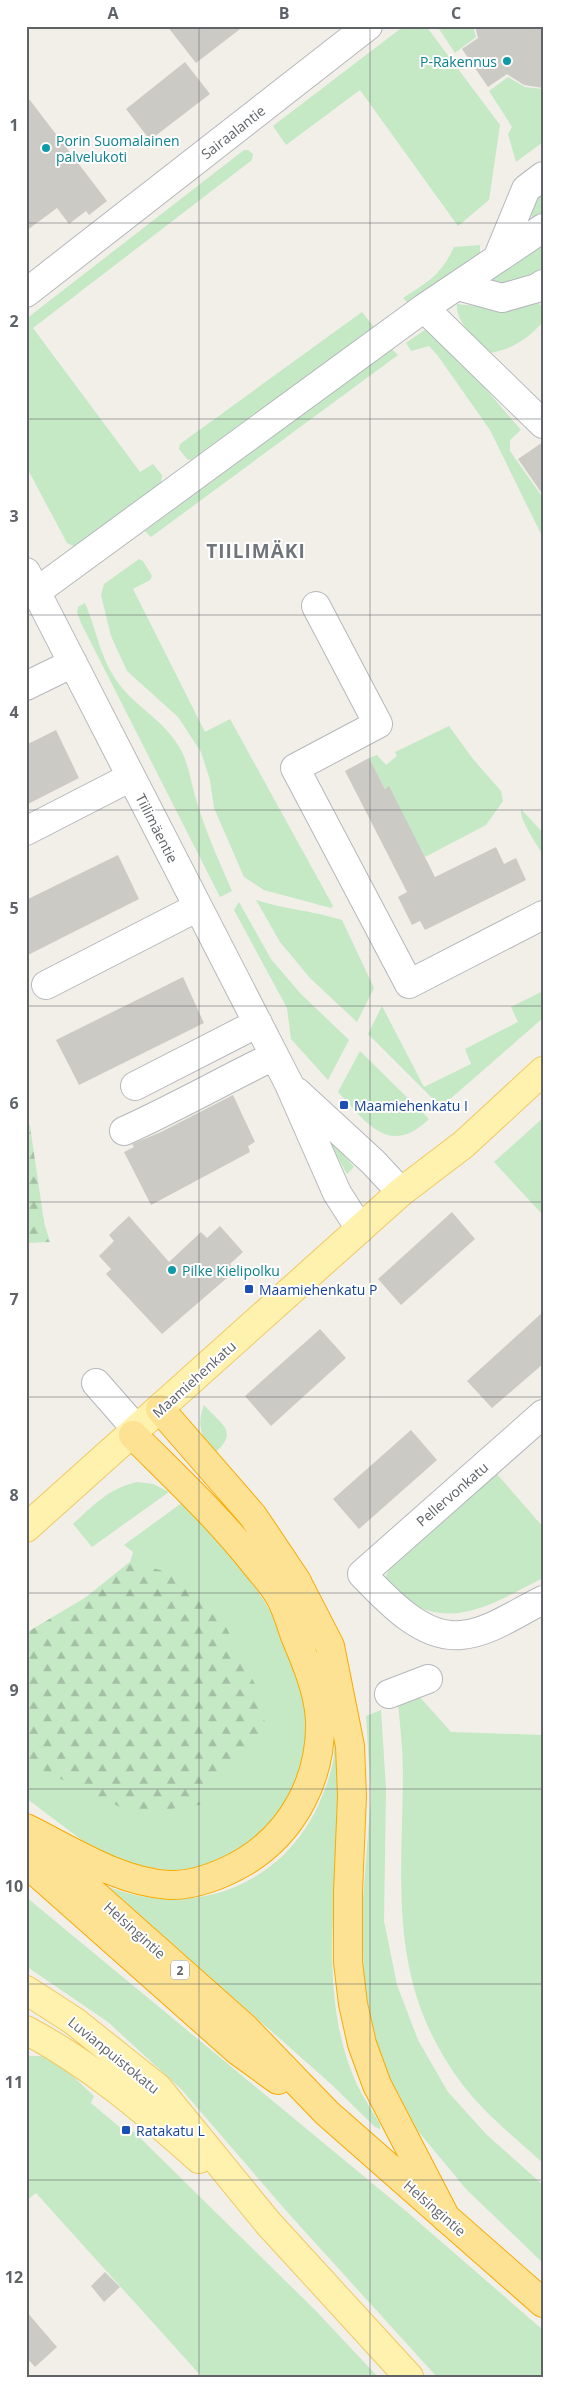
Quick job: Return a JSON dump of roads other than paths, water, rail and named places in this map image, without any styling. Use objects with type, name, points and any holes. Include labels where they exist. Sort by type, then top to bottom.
[{"type":"highway","points":[[160,1409],[253,1516],[296,1580],[330,1646],[350,1746],[352,1796],[348,1962],[353,2004],[362,2044],[377,2086],[446,2218]]},
{"type":"highway","points":[[26,1828],[131,1879],[170,1885],[204,1879],[258,1854],[281,1834],[299,1808],[311,1779],[318,1752],[320,1718],[313,1682],[278,1594],[232,1535],[135,1433]]},
{"type":"highway","name":"Helsingintie","points":[[26,1834],[245,2028],[327,2113],[543,2303]]},
{"type":"highway","name":"Helsingintie","points":[[26,1863],[238,2051],[327,2113]]},
{"type":"main road","points":[[401,1192],[464,1144],[543,1071]]},
{"type":"main road","name":"Maamiehenkatu","points":[[26,1528],[135,1433],[401,1192]]},
{"type":"main road","name":"Luvianpuistokatu","points":[[26,1990],[74,2021],[158,2088],[268,2223],[409,2377]]},
{"type":"main road","name":"Luvianpuistokatu","points":[[26,2030],[63,2050],[145,2110],[268,2223]]},
{"type":"street","name":"Sairaalantie","points":[[26,293],[368,26]]},
{"type":"street","points":[[497,259],[526,189],[543,176]]},
{"type":"street","points":[[31,582],[424,308],[543,228]]},
{"type":"street","points":[[458,286],[502,298],[537,288],[543,284]]},
{"type":"street","points":[[424,308],[543,424]]},
{"type":"street","name":"Tiilimäentie","points":[[31,582],[289,1084],[337,1193],[360,1229]]},
{"type":"street","points":[[316,606],[378,724],[295,768],[409,984],[543,915]]},
{"type":"street","points":[[26,686],[73,663]]},
{"type":"street","points":[[26,830],[131,777]]},
{"type":"street","points":[[46,985],[198,907]]},
{"type":"street","points":[[135,1086],[258,1023]]},
{"type":"street","points":[[124,1131],[168,1111],[200,1092],[274,1056]]},
{"type":"street","name":"Tiilimäentie","points":[[289,1084],[373,1162],[401,1192]]},
{"type":"street","points":[[96,1383],[135,1433]]},
{"type":"street","name":"Pellervonkatu","points":[[543,1414],[362,1574],[395,1608],[414,1622],[443,1633],[461,1635],[483,1629],[543,1600]]},
{"type":"street","points":[[389,1694],[428,1679]]},
{"type":"place","name":"P-Rakennus","points":[[507,61]]},
{"type":"place","name":"Porin Suomalainen palvelukoti","points":[[46,148]]},
{"type":"place","name":"Maamiehenkatu I","points":[[344,1105]]},
{"type":"place","name":"Pilke Kielipolku","points":[[172,1270]]},
{"type":"place","name":"Maamiehenkatu P","points":[[249,1289]]},
{"type":"place","name":"Ratakatu L","points":[[126,2130]]},
{"type":"district","name":"TIILIMÄKI","points":[[256,551]]}]
